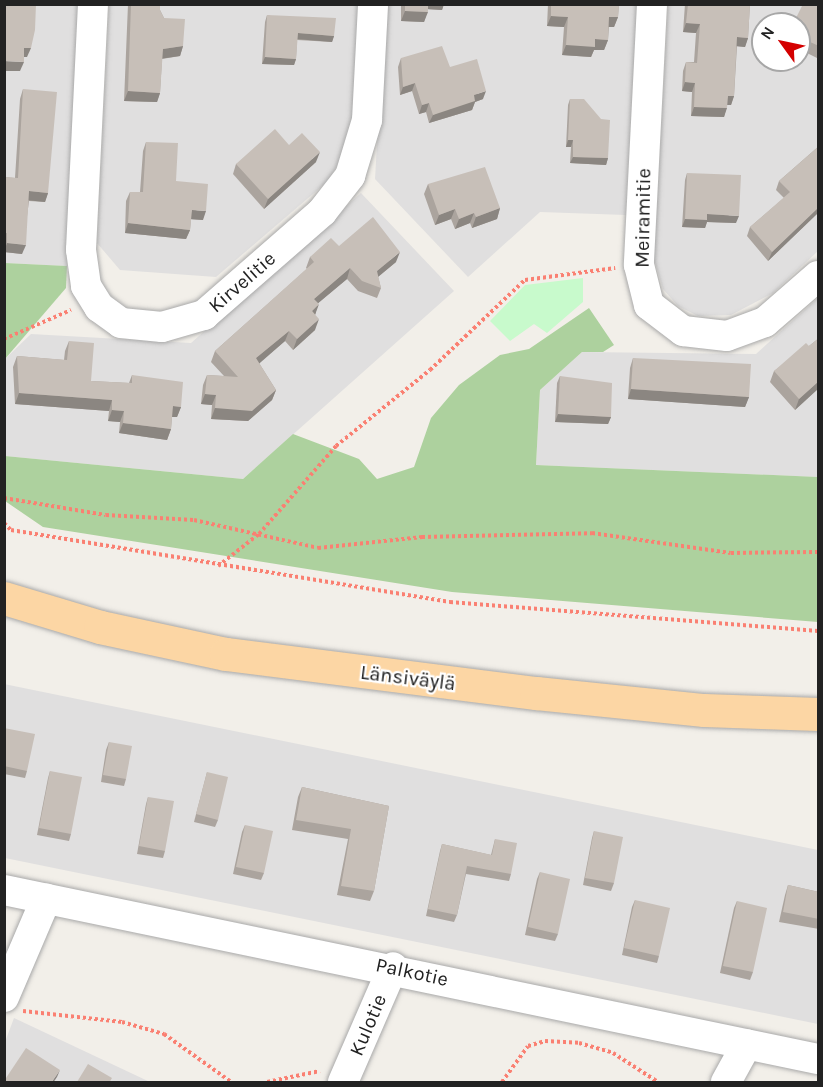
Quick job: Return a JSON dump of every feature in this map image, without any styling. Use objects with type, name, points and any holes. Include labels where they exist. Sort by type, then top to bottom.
[{"type":"main road","name":"Länsiväylä","points":[[4,598],[100,627],[238,656],[547,694],[819,714]]},
{"type":"street","name":"Kirvelitie","points":[[93,4],[81,250],[86,286],[99,307],[121,323],[162,327],[204,315],[322,212],[350,176],[367,120],[373,4]]},
{"type":"street","name":"Meiramitie","points":[[652,4],[639,265],[649,305],[683,331],[727,336],[765,322],[819,276]]},
{"type":"street","name":"Palkotie","points":[[4,890],[393,968],[819,1059]]},
{"type":"street","points":[[10,1003],[46,899]]},
{"type":"street","name":"Kulotie","points":[[344,1080],[393,968]]},
{"type":"street","points":[[726,1083],[747,1044]]},
{"type":"path","points":[[217,566],[259,534],[336,446],[430,370],[525,280],[639,265]]},
{"type":"path","points":[[4,339],[25,326],[70,311],[86,286]]},
{"type":"path","points":[[4,498],[106,515],[194,520],[318,548],[422,537],[592,533],[731,553],[819,552]]},
{"type":"path","points":[[4,524],[12,531]]},
{"type":"path","points":[[4,530],[450,602],[819,631]]},
{"type":"path","points":[[10,1003],[48,1018],[122,1022],[164,1034],[231,1083]]},
{"type":"path","points":[[502,1083],[528,1046],[545,1041],[579,1043],[613,1053],[658,1083]]},
{"type":"path","points":[[267,1083],[320,1070],[344,1080]]},
{"type":"shaded area","points":[[4,5],[81,5],[67,266],[5,263]]},
{"type":"shaded area","points":[[109,5],[358,5],[353,116],[344,154],[328,181],[216,277],[120,270],[97,243]]},
{"type":"shaded area","points":[[385,5],[637,5],[626,215],[540,212],[468,277],[375,179]]},
{"type":"shaded area","points":[[668,5],[818,5],[818,251],[773,293],[731,315],[698,316],[678,306],[663,289],[654,259]]},
{"type":"shaded area","points":[[361,193],[454,291],[243,479],[5,456],[5,359],[31,334],[191,343]]},
{"type":"shaded area","points":[[818,298],[818,477],[536,465],[540,390],[582,352],[756,354]]},
{"type":"shaded area","points":[[4,684],[818,850],[818,1024],[5,858]]},
{"type":"shaded area","points":[[14,1018],[150,1082],[5,1082],[5,1042]]},
{"type":"green space","points":[[5,263],[67,266],[66,288],[5,359]]},
{"type":"green space","points":[[583,278],[583,302],[547,333],[534,324],[510,341],[490,321],[525,285]]},
{"type":"green space","points":[[589,308],[614,345],[603,352],[582,352],[540,390],[536,465],[818,477],[818,622],[452,592],[43,527],[5,501],[5,456],[243,479],[293,434],[359,459],[377,479],[414,467],[431,418],[459,385],[500,355],[529,349]]},
{"type":"building","points":[[4,4],[36,4],[35,30],[31,48],[24,48],[24,62],[4,61]]},
{"type":"building","points":[[131,4],[160,4],[164,18],[185,19],[183,46],[163,49],[160,93],[128,91]]},
{"type":"building","points":[[405,4],[428,4],[428,12],[405,11]]},
{"type":"building","points":[[551,4],[619,4],[618,17],[609,17],[608,40],[595,39],[595,47],[566,45],[568,17],[551,16]]},
{"type":"building","points":[[688,4],[750,4],[748,38],[737,37],[734,96],[728,96],[727,108],[694,107],[695,83],[685,82],[686,62],[697,63],[700,24],[686,23]]},
{"type":"building","points":[[803,4],[819,5],[819,46],[811,42],[811,12],[799,12]]},
{"type":"building","points":[[267,15],[336,18],[334,36],[298,33],[296,59],[265,57]]},
{"type":"building","points":[[442,46],[450,67],[477,59],[486,91],[474,95],[475,101],[433,115],[429,103],[422,105],[415,83],[403,87],[401,58]]},
{"type":"building","points":[[23,89],[57,92],[48,193],[29,191],[26,245],[7,243],[7,233],[4,233],[4,177],[18,178]]},
{"type":"building","points":[[570,99],[584,99],[601,119],[610,120],[608,158],[573,157],[573,140],[568,140]]},
{"type":"building","points":[[275,129],[289,145],[302,133],[320,152],[268,199],[236,164]]},
{"type":"building","points":[[146,142],[178,143],[176,181],[208,184],[206,211],[192,210],[190,230],[128,223],[130,192],[143,192]]},
{"type":"building","points":[[819,146],[819,207],[772,252],[750,227],[790,192],[779,181]]},
{"type":"building","points":[[485,167],[500,208],[476,217],[474,213],[459,219],[455,209],[439,215],[428,184]]},
{"type":"building","points":[[687,173],[741,175],[739,216],[707,214],[707,220],[685,219]]},
{"type":"building","points":[[373,217],[400,252],[377,271],[381,288],[362,281],[350,268],[314,299],[319,304],[312,311],[319,319],[297,339],[289,331],[256,358],[276,390],[252,411],[215,408],[216,395],[205,394],[207,375],[238,377],[215,351],[314,262],[310,257],[331,238],[339,246]]},
{"type":"building","points":[[819,338],[819,381],[799,399],[774,371],[806,343],[809,346]]},
{"type":"building","points":[[69,341],[94,343],[91,381],[132,383],[132,375],[183,382],[181,407],[173,406],[171,429],[123,423],[124,411],[112,410],[112,400],[19,393],[17,356],[67,360]]},
{"type":"building","points":[[633,358],[751,364],[749,397],[631,389]]},
{"type":"building","points":[[560,376],[612,383],[611,417],[558,414]]},
{"type":"building","points":[[4,728],[35,734],[27,771],[4,766]]},
{"type":"building","points":[[109,742],[132,746],[126,779],[103,775]]},
{"type":"building","points":[[50,771],[82,777],[71,834],[39,828]]},
{"type":"building","points":[[207,772],[228,777],[218,820],[196,814]]},
{"type":"building","points":[[302,787],[389,806],[374,891],[341,886],[351,829],[296,820]]},
{"type":"building","points":[[148,797],[174,801],[165,851],[139,846]]},
{"type":"building","points":[[245,825],[273,831],[264,873],[236,867]]},
{"type":"building","points":[[594,831],[623,837],[614,883],[585,878]]},
{"type":"building","points":[[495,839],[517,843],[511,874],[467,866],[457,915],[428,909],[442,844],[492,855]]},
{"type":"building","points":[[540,872],[570,879],[558,934],[528,927]]},
{"type":"building","points":[[788,885],[819,892],[819,919],[783,912]]},
{"type":"building","points":[[635,900],[670,908],[659,956],[624,948]]},
{"type":"building","points":[[737,901],[767,908],[753,972],[723,966]]},
{"type":"building","points":[[26,1048],[60,1070],[51,1083],[4,1083]]},
{"type":"building","points":[[88,1064],[112,1078],[109,1083],[77,1082]]}]
